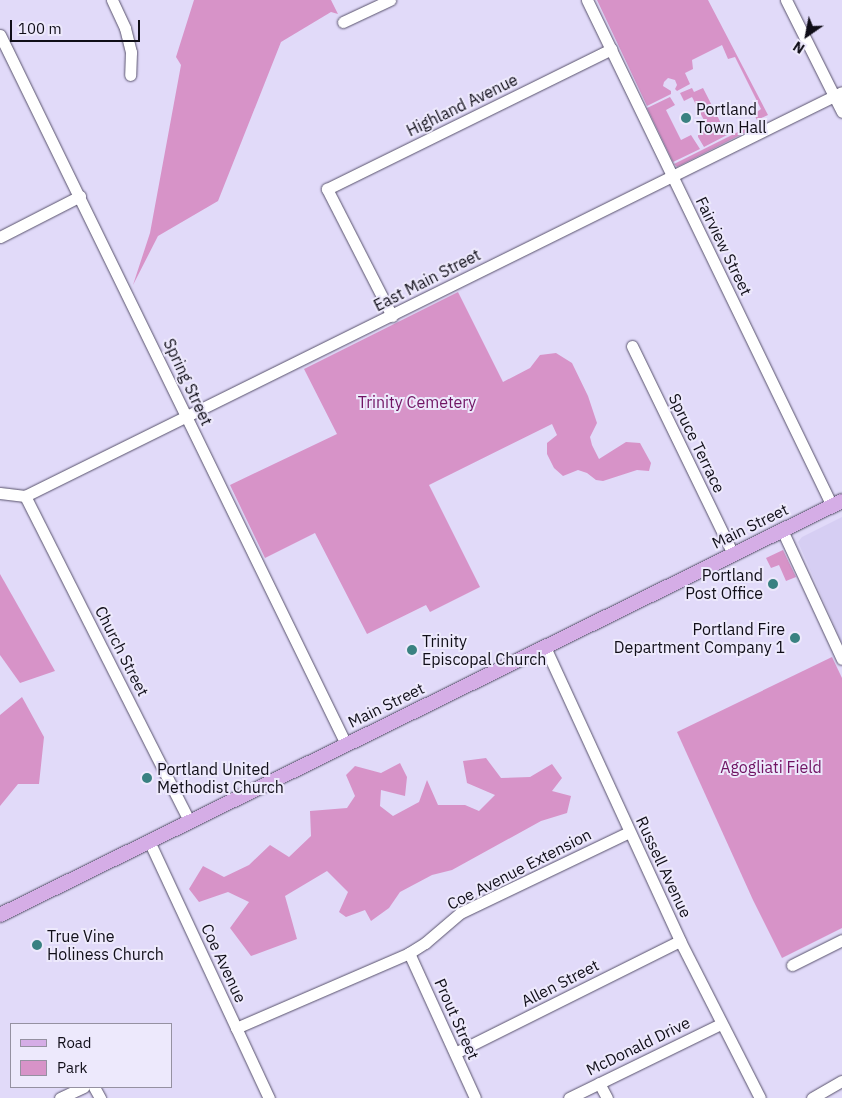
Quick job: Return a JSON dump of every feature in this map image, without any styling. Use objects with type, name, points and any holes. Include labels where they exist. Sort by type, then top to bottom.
[{"type":"main road","name":"Main Street","points":[[0,915],[837,503]]},
{"type":"street","points":[[112,0],[125,28],[131,52],[130,75]]},
{"type":"street","points":[[343,22],[390,0]]},
{"type":"street","name":"Fairview Street","points":[[587,0],[672,176],[837,503]]},
{"type":"street","points":[[786,0],[838,94],[842,112]]},
{"type":"street","name":"Spring Street","points":[[0,35],[346,744]]},
{"type":"street","name":"Highland Avenue","points":[[392,316],[327,189],[611,49]]},
{"type":"street","name":"East Main Street","points":[[25,496],[838,94]]},
{"type":"street","points":[[0,237],[80,196]]},
{"type":"street","name":"Spruce Terrace","points":[[632,346],[733,554]]},
{"type":"street","points":[[0,493],[25,496]]},
{"type":"street","name":"Church Street","points":[[25,496],[189,821]]},
{"type":"street","points":[[782,530],[842,659]]},
{"type":"street","name":"Russell Avenue","points":[[545,647],[680,941],[760,1098]]},
{"type":"street","name":"Coe Avenue Extension","points":[[236,1028],[409,953],[425,943],[460,913],[629,832]]},
{"type":"street","name":"Coe Avenue","points":[[149,841],[270,1098]]},
{"type":"street","points":[[792,964],[842,940]]},
{"type":"street","name":"Allen Street","points":[[455,1053],[680,941]]},
{"type":"street","name":"Prout Street","points":[[409,953],[475,1098]]},
{"type":"street","name":"McDonald Drive","points":[[569,1098],[721,1024]]},
{"type":"street","points":[[812,1098],[842,1081]]},
{"type":"street","points":[[599,1083],[607,1098]]},
{"type":"street","points":[[60,1098],[82,1088]]},
{"type":"shaded area","points":[[842,517],[842,643],[798,542],[802,537]]},
{"type":"green space","points":[[194,0],[331,0],[338,14],[331,12],[281,42],[218,201],[158,236],[133,285],[150,233],[181,65],[176,57]]},
{"type":"green space","points":[[597,0],[708,0],[768,115],[757,120],[754,114],[761,109],[735,57],[728,59],[722,45],[692,60],[693,69],[685,73],[690,84],[677,91],[675,89],[677,85],[675,80],[668,78],[663,86],[671,91],[671,94],[647,106]]},
{"type":"green space","points":[[692,88],[694,92],[703,88],[727,135],[704,147],[698,137],[698,131],[707,126],[692,97],[684,101],[680,93]]},
{"type":"green space","points":[[670,97],[675,105],[666,110],[681,140],[691,135],[700,149],[673,162],[647,108]]},
{"type":"green space","points":[[750,126],[748,131],[677,167],[674,164]]},
{"type":"green space","name":"Trinity Cemetery","points":[[458,292],[503,382],[530,368],[540,355],[556,353],[572,363],[588,396],[597,423],[590,437],[599,459],[626,442],[640,443],[651,463],[649,471],[637,470],[603,481],[596,480],[587,473],[578,470],[563,476],[554,468],[547,454],[547,443],[557,435],[552,424],[429,485],[480,587],[430,612],[426,605],[367,634],[315,533],[265,558],[230,485],[337,434],[304,369]]},
{"type":"green space","points":[[783,550],[796,577],[786,581],[779,565],[771,568],[766,558]]},
{"type":"green space","points":[[0,574],[55,671],[20,683],[0,655]]},
{"type":"green space","name":"Agogliati Field","points":[[832,657],[842,678],[842,928],[782,958],[753,900],[677,732]]},
{"type":"green space","points":[[22,697],[44,737],[39,784],[18,784],[0,806],[0,715]]},
{"type":"green space","points":[[486,758],[501,778],[530,777],[552,764],[562,778],[552,791],[571,796],[567,813],[541,821],[452,870],[432,875],[400,892],[389,908],[371,921],[365,910],[346,917],[339,912],[348,892],[327,871],[285,896],[297,939],[251,956],[230,928],[249,902],[228,892],[199,902],[189,889],[203,866],[224,877],[249,865],[270,845],[289,857],[311,836],[310,811],[347,808],[355,796],[346,775],[355,766],[381,773],[400,763],[407,777],[405,796],[381,790],[380,806],[393,816],[419,802],[427,780],[438,805],[465,805],[479,811],[495,795],[467,783],[463,761]]},
{"type":"place","name":"Portland Town Hall","points":[[686,118]]},
{"type":"place","name":"Portland Post Office","points":[[773,584]]},
{"type":"place","name":"Portland Fire Department Company 1","points":[[795,638]]},
{"type":"place","name":"Trinity Episcopal Church","points":[[412,650]]},
{"type":"place","name":"Portland United Methodist Church","points":[[147,778]]},
{"type":"place","name":"True Vine Holiness Church","points":[[37,945]]}]
